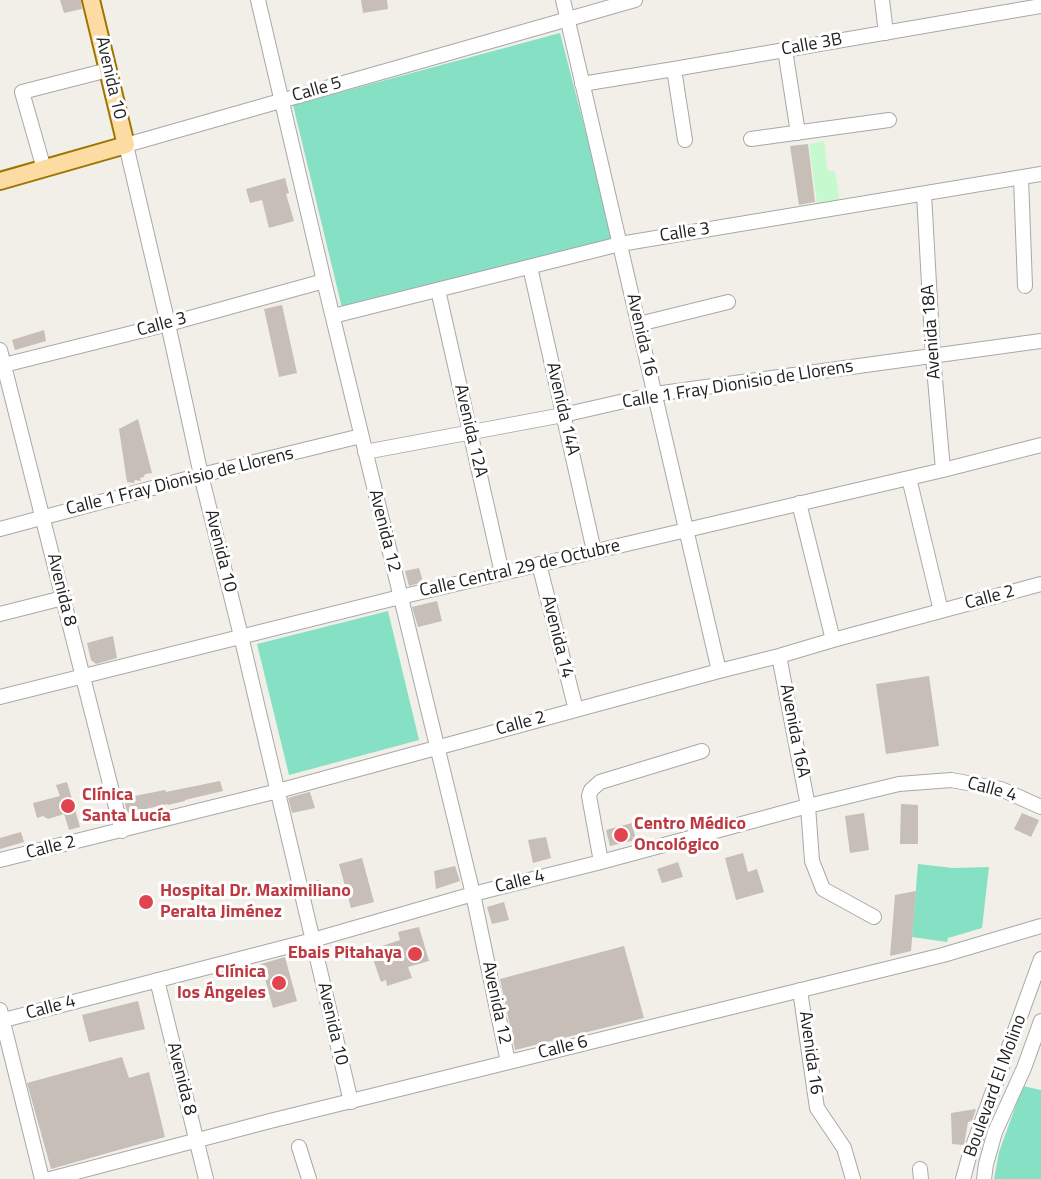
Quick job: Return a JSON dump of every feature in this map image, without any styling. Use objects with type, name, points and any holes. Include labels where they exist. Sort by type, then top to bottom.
[{"type":"main road","name":"Avenida 10","points":[[91,0],[126,145]]},
{"type":"main road","name":"Calle 5","points":[[0,181],[126,145]]},
{"type":"street","name":"Avenida 12","points":[[258,0],[472,894],[508,1062]]},
{"type":"street","name":"Avenida 16","points":[[563,0],[719,671]]},
{"type":"street","name":"Calle 5","points":[[126,145],[635,0]]},
{"type":"street","points":[[882,0],[886,33]]},
{"type":"street","name":"Calle 3B","points":[[582,84],[1041,6]]},
{"type":"street","points":[[785,50],[798,133]]},
{"type":"street","points":[[674,69],[685,140]]},
{"type":"street","points":[[44,169],[22,92],[108,70]]},
{"type":"street","points":[[750,139],[889,120]]},
{"type":"street","name":"Avenida 10","points":[[126,145],[201,475],[351,1102]]},
{"type":"street","name":"Calle 3","points":[[333,316],[620,244],[1041,174]]},
{"type":"street","points":[[1021,178],[1025,286]]},
{"type":"street","name":"Avenida 18A","points":[[924,194],[933,356],[943,470]]},
{"type":"street","name":"Avenida 14A","points":[[530,267],[594,551]]},
{"type":"street","name":"Calle 3","points":[[2,366],[324,281]]},
{"type":"street","name":"Avenida 12A","points":[[438,290],[502,573]]},
{"type":"street","points":[[639,324],[728,302]]},
{"type":"street","name":"Calle 1 Fray Dionisio de Llorens","points":[[365,452],[563,415],[655,394],[1041,341]]},
{"type":"street","name":"Avenida 8","points":[[0,350],[2,366],[122,831]]},
{"type":"street","name":"Calle 1 Fray Dionisio de Llorens","points":[[0,529],[201,475],[361,436]]},
{"type":"street","name":"Calle Central 29 de Octubre","points":[[2,696],[400,597],[1041,445]]},
{"type":"street","points":[[909,478],[941,611]]},
{"type":"street","points":[[799,503],[833,640]]},
{"type":"street","name":"Avenida 14","points":[[539,564],[576,710]]},
{"type":"street","name":"Calle 2","points":[[0,860],[278,791],[1041,584]]},
{"type":"street","points":[[0,614],[63,597]]},
{"type":"street","name":"Avenida 16A","points":[[779,656],[808,806],[812,861],[823,889],[874,917]]},
{"type":"street","points":[[0,682],[2,696]]},
{"type":"street","points":[[601,862],[589,796],[591,790],[600,782],[702,751]]},
{"type":"street","name":"Calle 4","points":[[1,1017],[313,940],[472,894],[899,784],[951,780],[1001,789],[1041,807]]},
{"type":"street","name":"Calle 6","points":[[51,1179],[196,1140],[269,1115],[351,1102],[943,955],[1041,926]]},
{"type":"street","name":"Boulevard El Molino","points":[[963,1179],[1041,959]]},
{"type":"street","name":"Avenida 8","points":[[157,980],[206,1179]]},
{"type":"street","name":"Avenida 16","points":[[800,990],[818,1108],[844,1148],[853,1179]]},
{"type":"street","points":[[1,1017],[42,1179]]},
{"type":"street","name":"Boulevard El Molino","points":[[984,1179],[995,1132],[1024,1068],[1041,1022]]},
{"type":"street","points":[[299,1147],[309,1179]]},
{"type":"green space","points":[[560,33],[614,241],[342,308],[293,105]]},
{"type":"green space","points":[[824,141],[828,171],[835,171],[841,208],[818,211],[809,144]]},
{"type":"green space","points":[[388,611],[419,740],[289,775],[257,644]]},
{"type":"green space","points":[[918,864],[953,868],[989,867],[982,928],[948,938],[947,942],[912,937]]},
{"type":"green space","points":[[1023,1086],[1041,1090],[1041,1179],[994,1179],[999,1152]]},
{"type":"building","points":[[60,0],[81,0],[82,9],[64,13]]},
{"type":"building","points":[[361,0],[387,0],[388,9],[363,13]]},
{"type":"building","points":[[808,144],[815,202],[799,205],[790,146]]},
{"type":"building","points":[[285,178],[289,193],[286,194],[294,221],[269,228],[262,200],[250,203],[246,189]]},
{"type":"building","points":[[282,305],[297,373],[279,377],[264,309]]},
{"type":"building","points":[[44,330],[46,341],[15,350],[12,340]]},
{"type":"building","points":[[138,419],[152,473],[145,474],[140,478],[141,481],[135,480],[134,483],[127,482],[119,429]]},
{"type":"building","points":[[419,568],[423,582],[409,586],[405,571]]},
{"type":"building","points":[[437,601],[442,621],[418,627],[412,607]]},
{"type":"building","points":[[113,636],[117,658],[96,664],[91,660],[87,643]]},
{"type":"building","points":[[929,676],[939,746],[886,754],[876,684]]},
{"type":"building","points":[[220,781],[223,791],[127,813],[124,798]]},
{"type":"building","points":[[67,782],[80,827],[69,830],[64,814],[48,819],[43,816],[37,818],[33,803],[60,796],[56,785]]},
{"type":"building","points":[[310,792],[315,808],[292,813],[288,798]]},
{"type":"building","points":[[901,804],[918,805],[918,844],[900,844]]},
{"type":"building","points":[[864,813],[869,850],[850,853],[845,816]]},
{"type":"building","points":[[1022,813],[1039,820],[1031,837],[1014,829]]},
{"type":"building","name":"Centro Médico Oncológico","points":[[632,823],[636,840],[610,846],[606,830]]},
{"type":"building","points":[[21,832],[24,842],[0,849],[0,838]]},
{"type":"building","points":[[546,837],[551,858],[533,863],[528,840]]},
{"type":"building","points":[[743,853],[748,872],[757,869],[764,892],[736,900],[725,858]]},
{"type":"building","points":[[362,858],[374,902],[351,908],[339,864]]},
{"type":"building","points":[[678,862],[683,877],[662,883],[657,869]]},
{"type":"building","points":[[455,866],[460,881],[436,889],[434,871]]},
{"type":"building","points":[[319,880],[323,895],[314,897],[310,882]]},
{"type":"building","points":[[916,891],[911,951],[890,956],[895,895]]},
{"type":"building","points":[[504,902],[509,920],[492,924],[487,907]]},
{"type":"building","points":[[419,927],[429,961],[408,967],[412,978],[387,986],[386,980],[381,982],[372,956],[382,946],[400,940],[398,932]]},
{"type":"building","points":[[624,946],[644,1018],[515,1050],[500,979]]},
{"type":"building","name":"Clínica los Ángeles","points":[[285,957],[297,1001],[273,1008],[261,964]]},
{"type":"building","points":[[138,1001],[145,1029],[89,1042],[82,1015]]},
{"type":"building","points":[[122,1057],[129,1078],[149,1072],[165,1137],[51,1169],[27,1083]]},
{"type":"building","points":[[976,1109],[972,1121],[968,1122],[964,1145],[952,1144],[951,1113]]},
{"type":"place","name":"Clínica Santa Lucía","points":[[68,806]]},
{"type":"place","name":"Centro Médico Oncológico","points":[[621,835]]},
{"type":"place","name":"Hospital Dr. Maximiliano Peralta Jiménez","points":[[146,902]]},
{"type":"place","name":"Ebais Pitahaya","points":[[415,954]]},
{"type":"place","name":"Clínica los Ángeles","points":[[279,983]]}]
